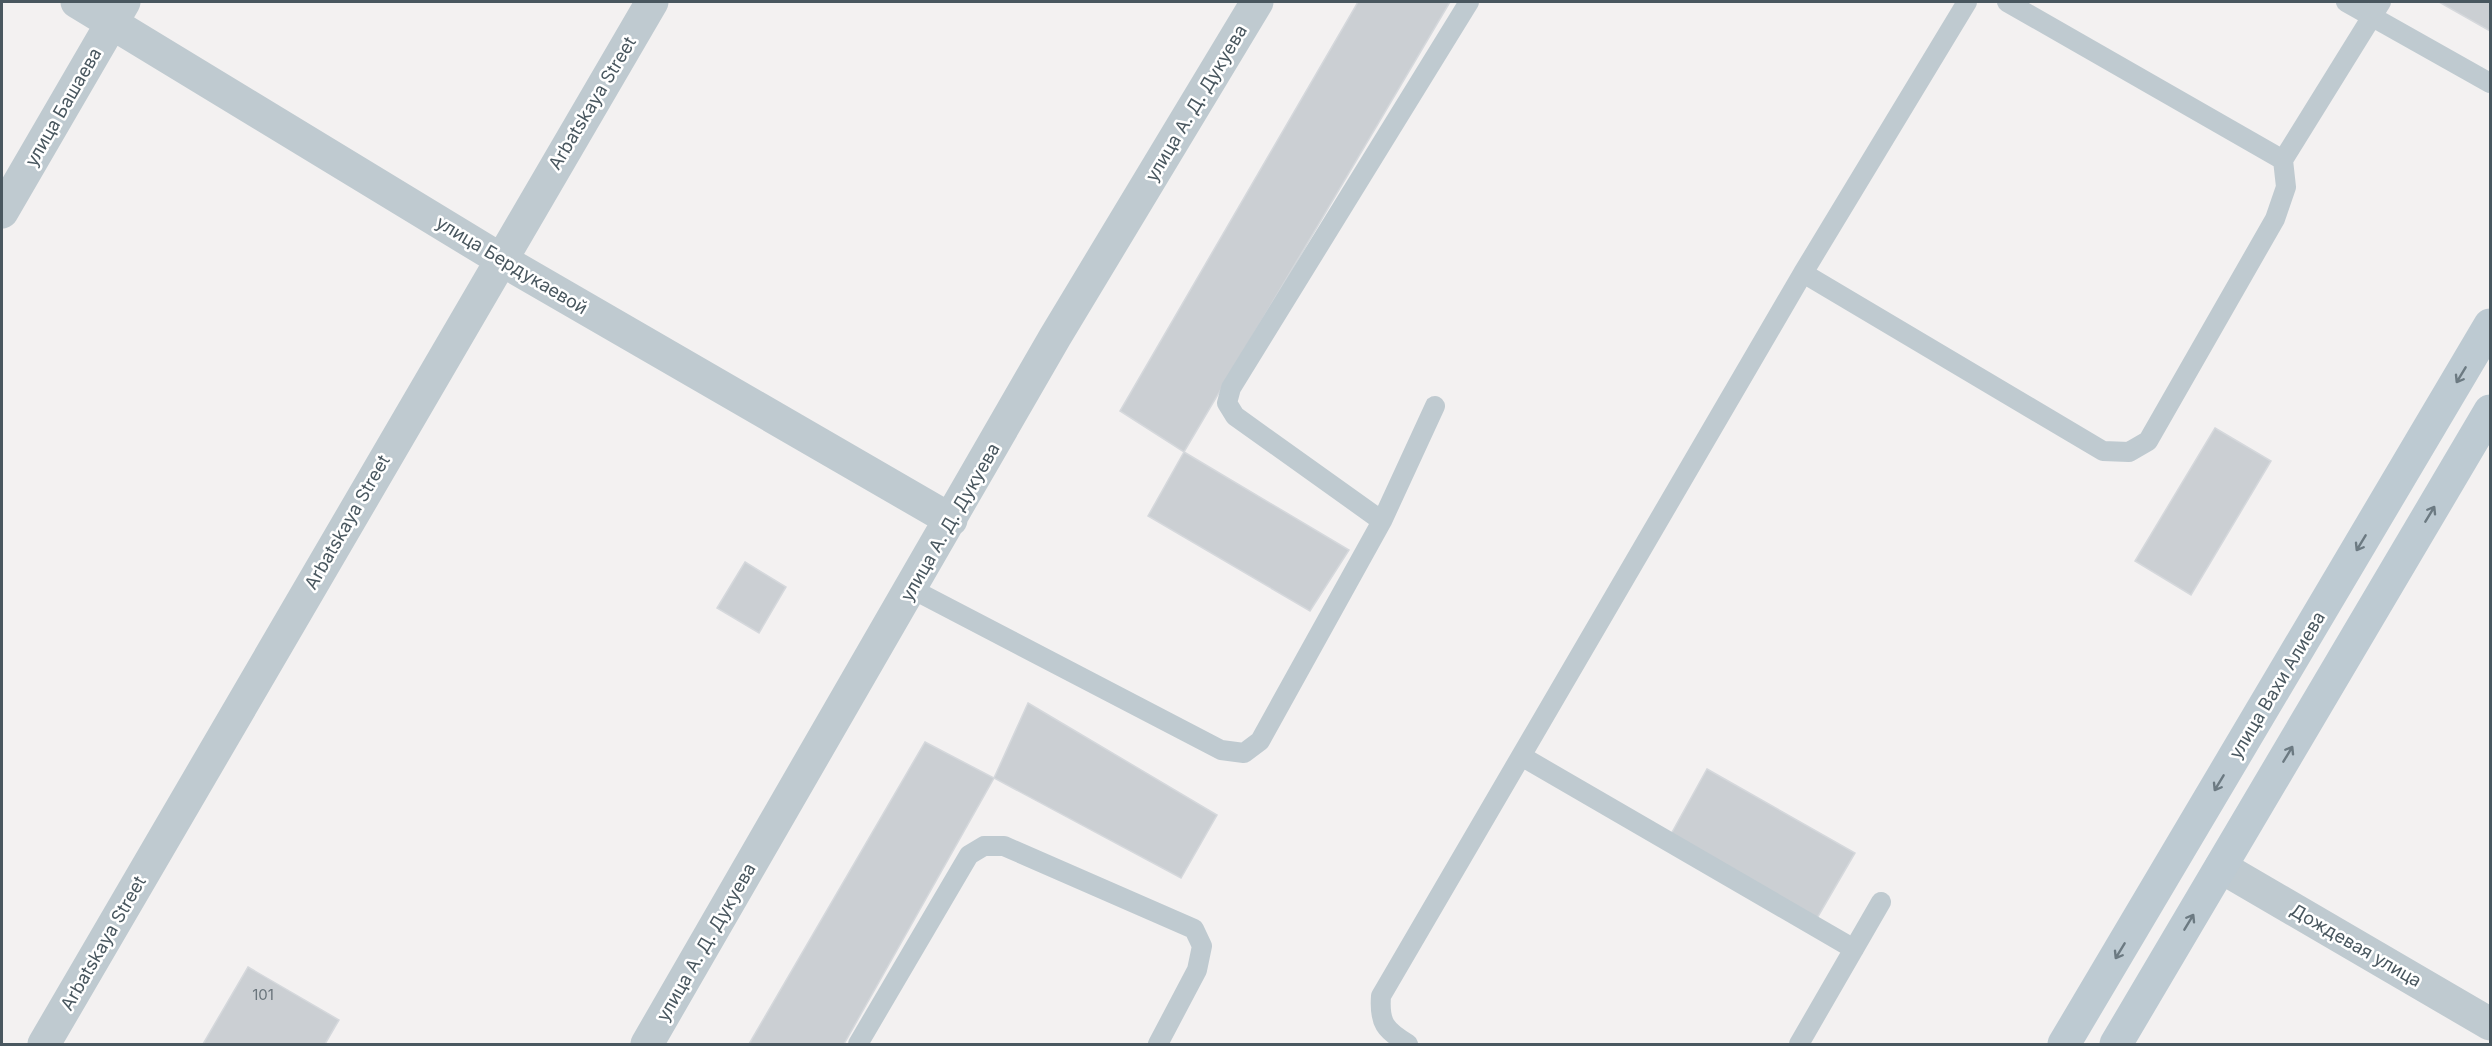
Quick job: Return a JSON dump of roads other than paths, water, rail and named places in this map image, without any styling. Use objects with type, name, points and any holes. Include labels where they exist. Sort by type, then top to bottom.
[{"type":"main road","name":"улица Вахи Алиева","points":[[2064,1044],[2490,325]]},
{"type":"main road","points":[[2116,1044],[2490,411]]},
{"type":"street","name":"улица Бердукаевой","points":[[77,2],[118,12],[500,259],[951,520]]},
{"type":"street","name":"Arbatskaya Street","points":[[44,1044],[652,2]]},
{"type":"street","name":"улица А. Д. Дукуева","points":[[647,1044],[912,589],[1055,337],[1257,2]]},
{"type":"street","name":"улица Башаева","points":[[2,212],[118,12]]},
{"type":"street","name":"Дождевая улица","points":[[2222,867],[2490,1024]]},
{"type":"lane","points":[[1382,520],[1235,416],[1227,403],[1231,388],[1469,2]]},
{"type":"lane","points":[[1408,1044],[1391,1034],[1379,1015],[1381,996],[1803,273],[1967,2]]},
{"type":"lane","points":[[2007,2],[2283,160]]},
{"type":"lane","points":[[2346,2],[2377,9],[2490,83]]},
{"type":"lane","points":[[1803,273],[2103,451],[2129,452],[2148,441],[2276,219],[2286,187],[2283,160],[2377,9]]},
{"type":"lane","points":[[912,589],[1221,750],[1244,753],[1260,741],[1382,520],[1435,406]]},
{"type":"lane","points":[[1521,756],[1854,949]]},
{"type":"lane","points":[[858,1044],[969,855],[984,846],[1004,846],[1194,929],[1202,946],[1197,969],[1158,1044]]},
{"type":"lane","points":[[1798,1044],[1881,902]]}]
